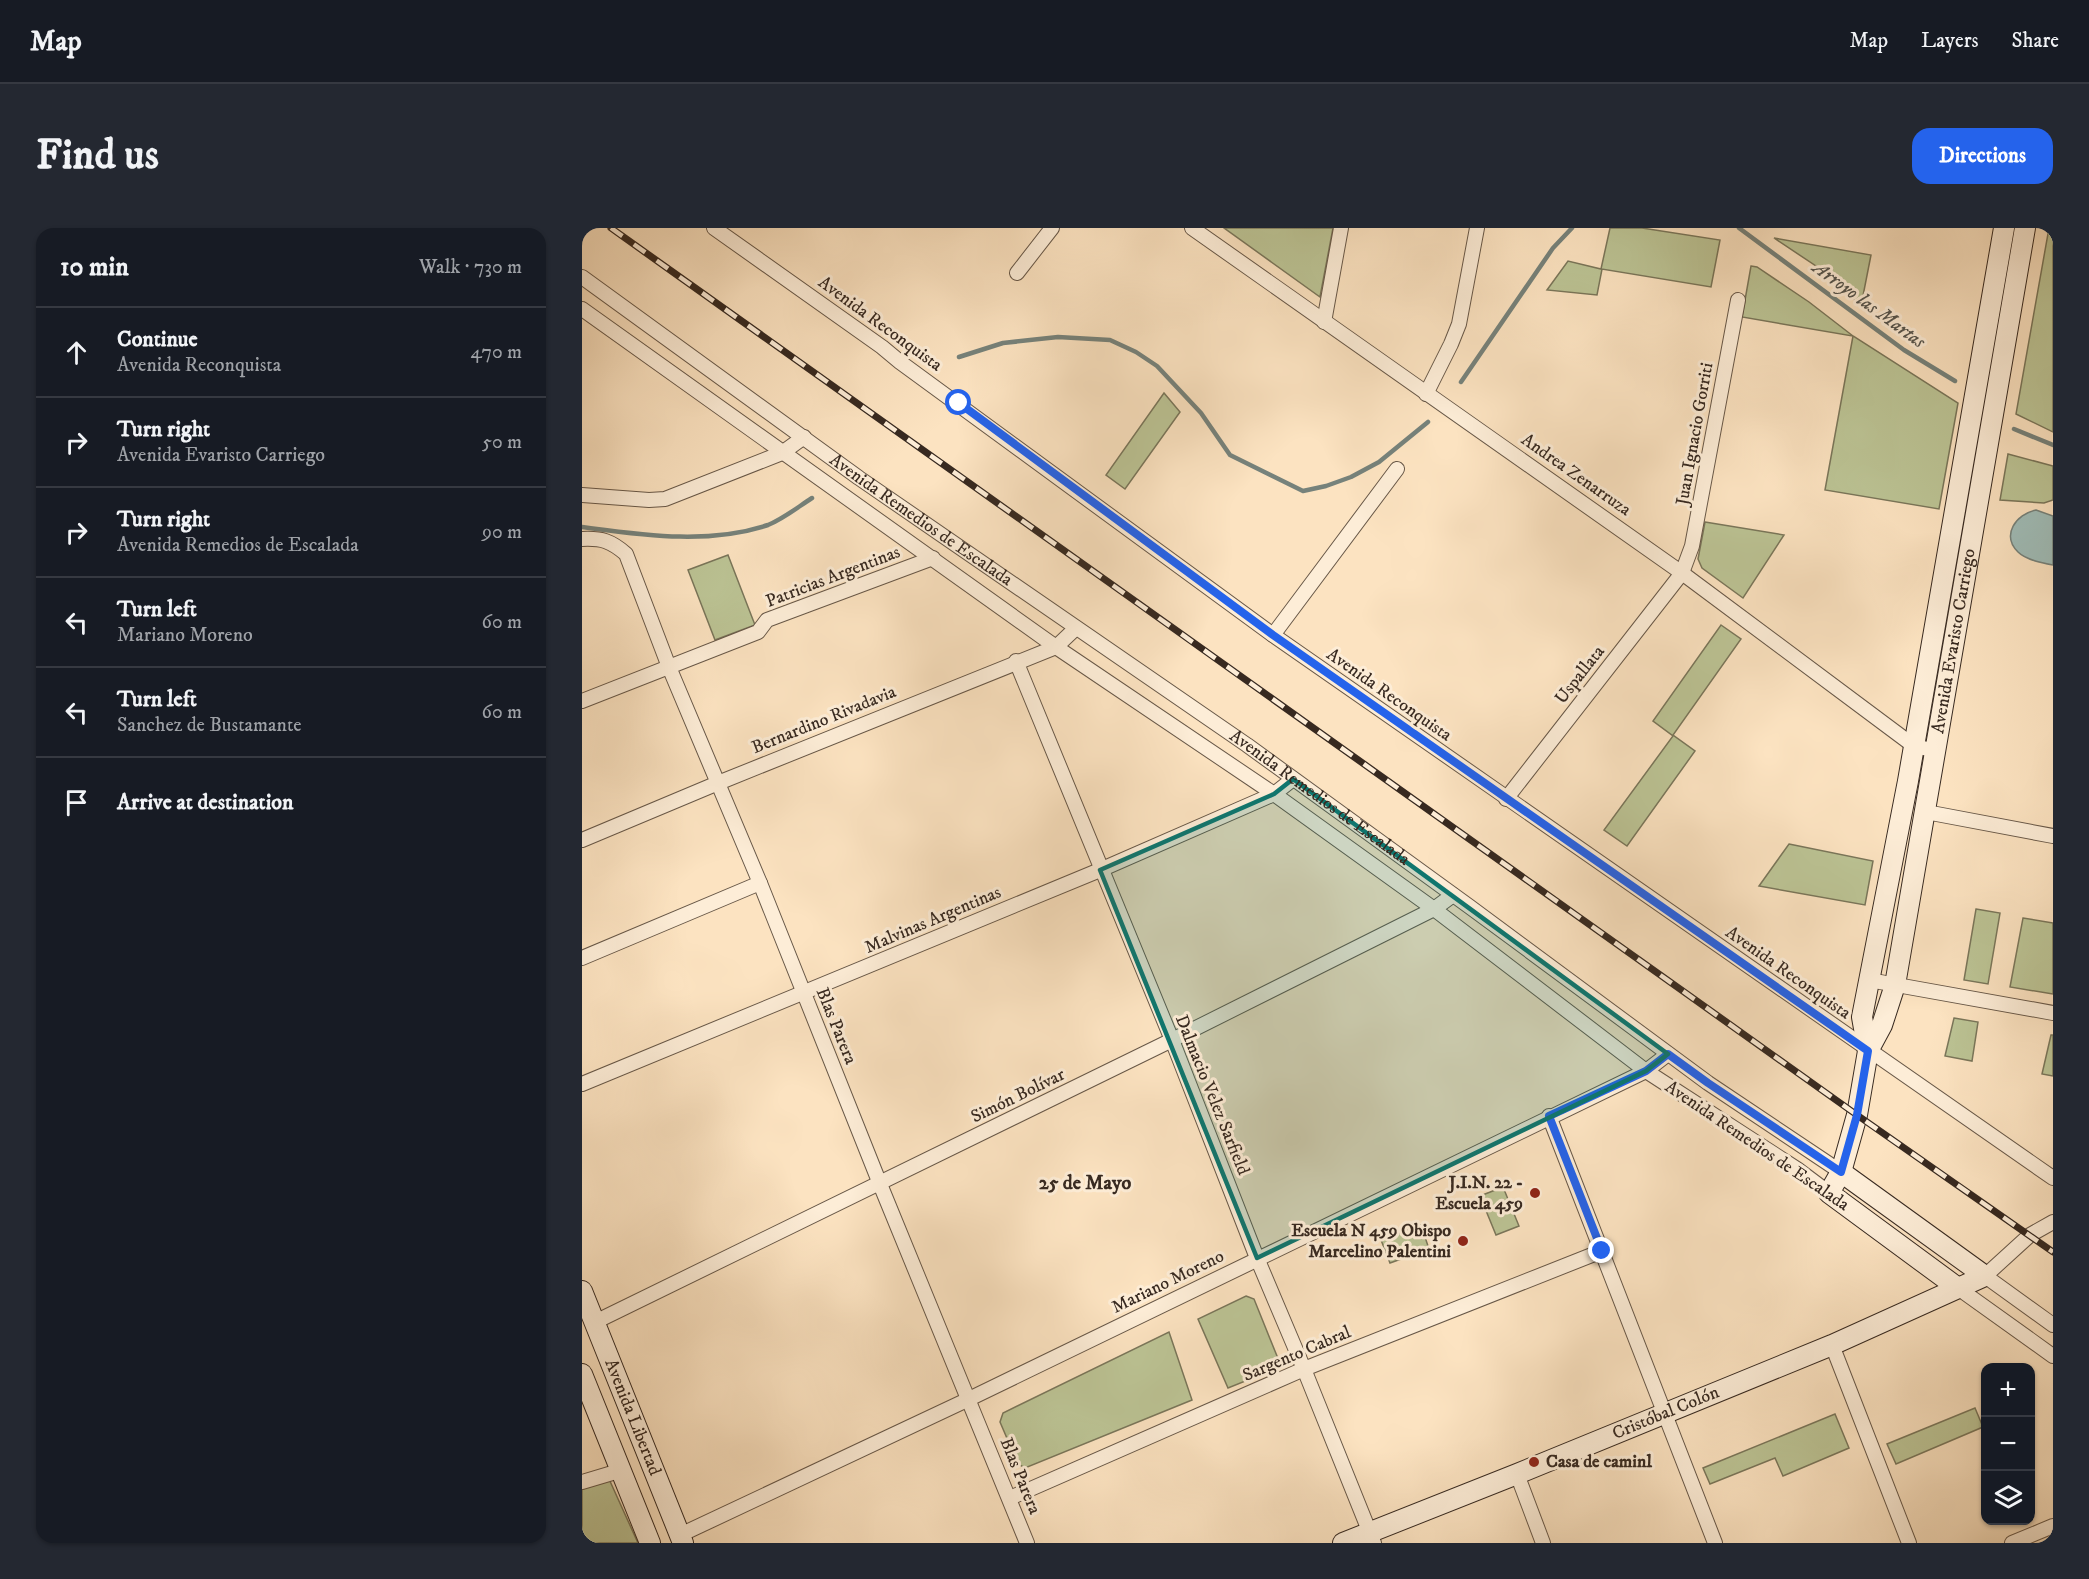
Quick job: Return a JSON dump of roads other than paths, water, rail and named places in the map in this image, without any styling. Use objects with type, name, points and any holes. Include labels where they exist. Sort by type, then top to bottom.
[{"type":"street","name":"Avenida Reconquista","points":[[714,228],[873,340],[1273,635],[2053,1178]]},
{"type":"street","points":[[1017,273],[1052,228]]},
{"type":"street","name":"Andrea Zenarruza","points":[[1192,228],[1682,573],[1914,746],[1936,751]]},
{"type":"street","points":[[1324,322],[1341,228]]},
{"type":"street","points":[[1426,394],[1459,324],[1477,228]]},
{"type":"street","name":"Avenida Evaristo Carriego","points":[[1868,1051],[1862,1017],[1914,746],[2004,228]]},
{"type":"street","name":"Avenida Evaristo Carriego","points":[[1829,1193],[1841,1172],[1857,1115],[1868,1051],[1882,1025],[1895,985],[2025,228]]},
{"type":"street","name":"Avenida Remedios de Escalada","points":[[582,277],[859,478],[1293,779],[1708,1083],[1841,1172],[2053,1325]]},
{"type":"street","name":"Juan Ignacio Gorriti","points":[[1682,573],[1692,546],[1738,300]]},
{"type":"street","name":"Avenida Remedios de Escalada","points":[[582,309],[1056,647],[1274,794],[1434,909],[1646,1071],[1797,1169],[2053,1356]]},
{"type":"street","points":[[582,495],[665,499],[782,453],[806,439]]},
{"type":"street","points":[[1273,635],[1397,469]]},
{"type":"street","name":"Blas Parera","points":[[589,539],[613,543],[626,554],[669,667],[760,883],[1027,1543]]},
{"type":"street","name":"Patricias Argentinas","points":[[582,701],[758,632],[767,620],[933,558]]},
{"type":"street","name":"Uspallata","points":[[1506,799],[1682,573]]},
{"type":"street","name":"Bernardino Rivadavia","points":[[582,840],[1056,647],[1076,628]]},
{"type":"street","name":"Dalmacio Velez Sarfield","points":[[1016,662],[1172,1040],[1257,1258],[1372,1537]]},
{"type":"street","name":"Malvinas Argentinas","points":[[582,1084],[1100,870],[1274,794],[1293,779]]},
{"type":"street","points":[[1926,812],[2053,836]]},
{"type":"street","points":[[582,958],[760,883]]},
{"type":"street","name":"Simón Bolívar","points":[[595,1322],[1172,1040],[1434,909],[1454,895]]},
{"type":"street","points":[[1869,980],[2053,1013]]},
{"type":"street","name":"Mariano Moreno","points":[[682,1539],[1549,1116],[1646,1071],[1668,1054]]},
{"type":"street","points":[[1549,1116],[1715,1543]]},
{"type":"street","points":[[1985,1276],[2030,1235],[2053,1222]]},
{"type":"street","name":"Sargento Cabral","points":[[1010,1498],[1304,1369],[1602,1251]]},
{"type":"street","name":"Cristóbal Colón","points":[[1343,1543],[1372,1537],[1517,1474],[1832,1344],[1985,1276]]},
{"type":"street","name":"Avenida Libertad","points":[[582,1291],[682,1539]]},
{"type":"street","points":[[1832,1344],[1909,1543]]},
{"type":"street","name":"Avenida Libertad","points":[[582,1374],[588,1407],[650,1543]]},
{"type":"street","points":[[582,1482],[619,1471]]},
{"type":"street","points":[[1517,1474],[1543,1543]]},
{"type":"street","points":[[2012,1543],[2053,1526]]},
{"type":"water","points":[[2036,510],[2053,516],[2053,565],[2034,561],[2021,555],[2011,539],[2013,526],[2017,521],[2022,516]]},
{"type":"waterway","name":"Arroyo las Martas","points":[[1461,382],[1553,248],[1572,228]]},
{"type":"waterway","name":"Arroyo las Martas","points":[[1739,228],[1904,350],[1955,381]]},
{"type":"waterway","name":"Arroyo las Martas","points":[[959,357],[1003,343],[1058,337],[1110,340],[1136,352],[1157,366],[1201,413],[1230,455],[1303,491],[1351,477],[1379,462],[1428,422]]},
{"type":"waterway","name":"Arroyo las Martas","points":[[2014,429],[2053,445]]},
{"type":"waterway","name":"Arroyo las Martas","points":[[582,527],[652,535],[699,537],[722,535],[768,525],[812,498]]},
{"type":"railway","points":[[611,228],[2053,1252]]},
{"type":"place","name":"J.I.N. 22 - Escuela 459","points":[[1535,1193]]},
{"type":"place","name":"Escuela N 459 Obispo Marcelino Palentini","points":[[1463,1241]]},
{"type":"place","name":"Casa de caminl","points":[[1534,1462]]},
{"type":"district","name":"25 de Mayo","points":[[1085,1183]]}]
